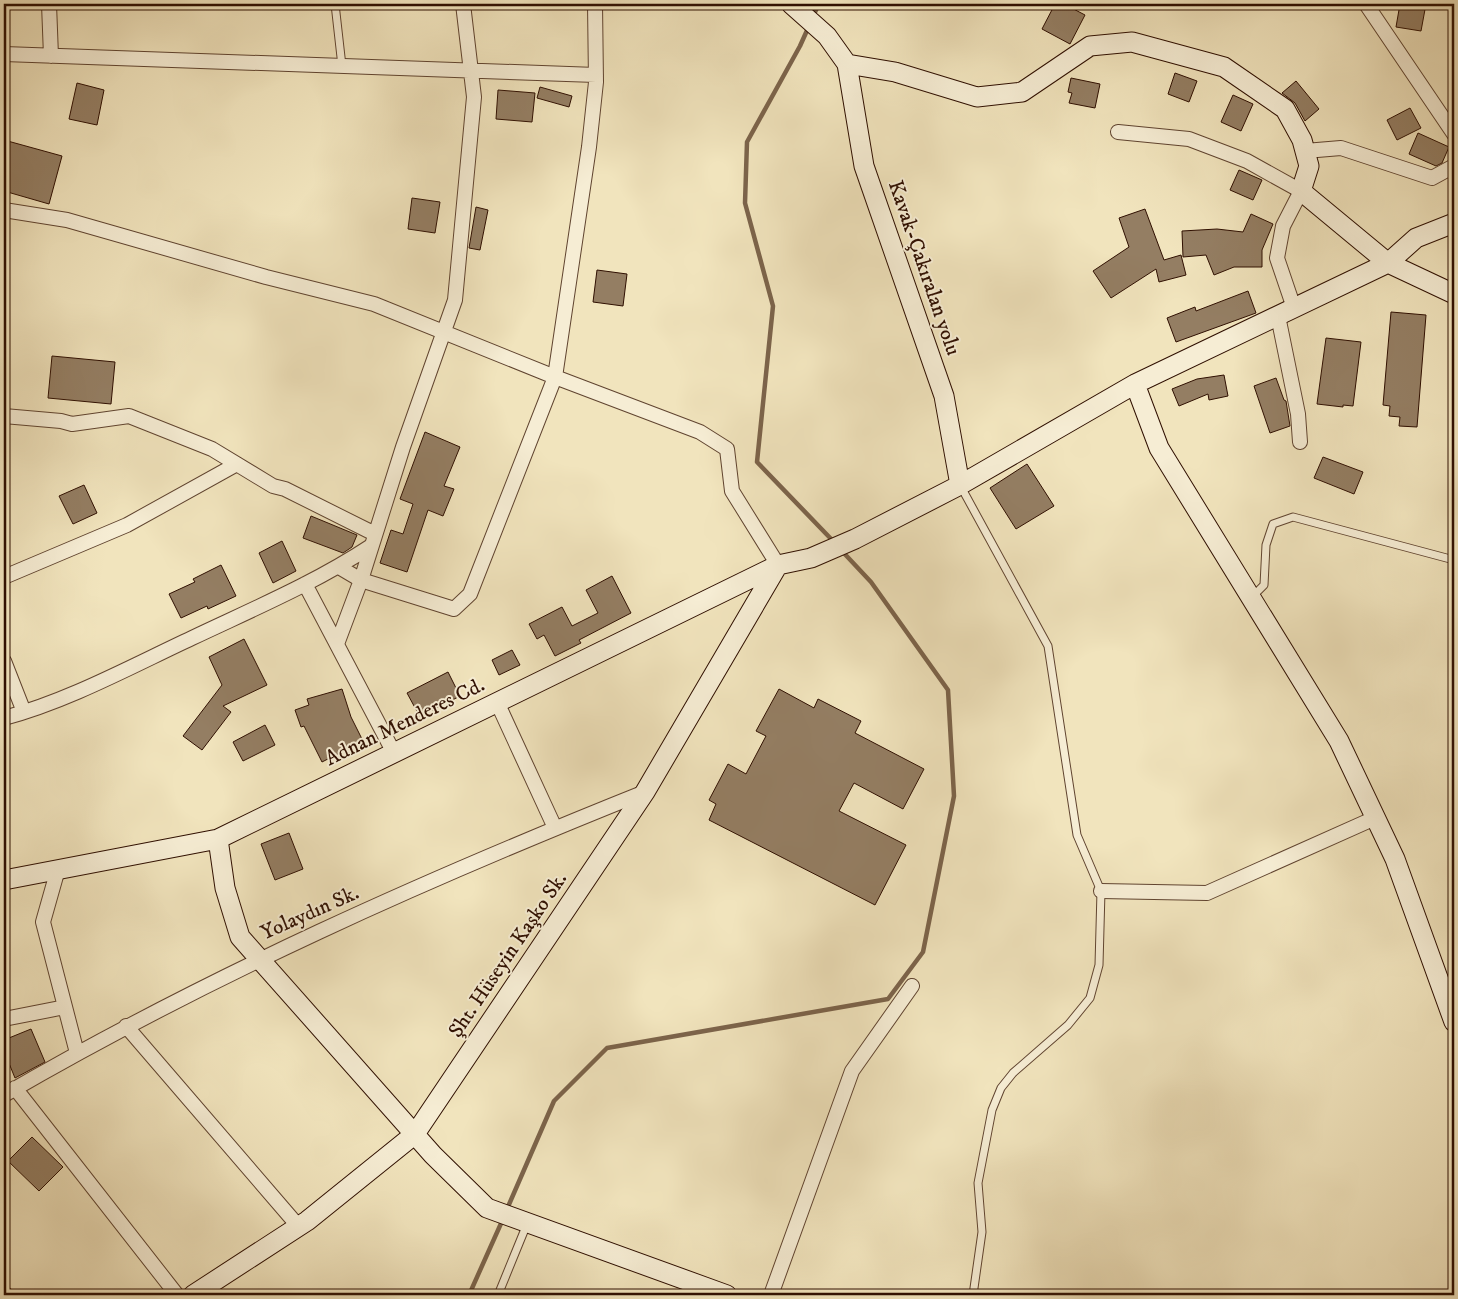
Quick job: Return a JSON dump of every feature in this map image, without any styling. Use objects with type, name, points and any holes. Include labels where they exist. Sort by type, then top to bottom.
[{"type":"main road","points":[[791,5],[827,36],[847,64],[895,72],[977,97],[1022,92],[1090,46],[1132,42],[1224,67],[1285,109],[1302,140],[1309,166],[1301,191],[1388,263],[1454,294]]},
{"type":"main road","name":"Kavak-Çakıralan yolu","points":[[847,64],[864,166],[944,396],[960,485]]},
{"type":"main road","name":"Adnan Menderes Cd.","points":[[4,880],[218,839],[778,565],[811,558],[855,539],[960,485],[1135,384],[1388,263],[1416,238],[1454,223]]},
{"type":"main road","points":[[1135,384],[1158,448],[1340,741],[1395,859],[1454,1022]]},
{"type":"main road","name":"Şht. Hüseyin Kaşko Sk.","points":[[193,1295],[298,1227],[415,1134],[645,792],[778,565]]},
{"type":"main road","points":[[218,839],[225,888],[240,936],[433,1155],[487,1208],[727,1295]]},
{"type":"street","points":[[49,4],[51,56]]},
{"type":"street","points":[[337,644],[361,580],[403,447],[455,300],[474,97],[463,4]]},
{"type":"street","points":[[339,567],[361,580],[454,610],[470,594],[554,377],[589,147],[596,75],[595,4]]},
{"type":"street","points":[[1366,4],[1454,134]]},
{"type":"street","points":[[4,54],[596,75]]},
{"type":"street","points":[[1118,132],[1189,139],[1247,161],[1301,191],[1283,226],[1277,258],[1286,312],[1300,442]]},
{"type":"street","points":[[1305,151],[1341,148],[1432,178],[1454,166]]},
{"type":"street","points":[[4,210],[66,220],[266,277],[374,304],[554,377],[700,432],[727,449],[732,491],[778,565]]},
{"type":"street","points":[[4,416],[61,421],[72,424],[129,416],[212,449],[274,486],[285,489],[373,540]]},
{"type":"street","points":[[4,577],[127,525],[237,464]]},
{"type":"street","points":[[4,718],[24,712],[128,669],[305,584],[339,567],[373,540]]},
{"type":"street","points":[[305,584],[394,753]]},
{"type":"street","points":[[4,661],[24,712]]},
{"type":"street","points":[[497,702],[555,828]]},
{"type":"street","name":"Yolaydın Sk.","points":[[9,1092],[126,1026],[259,958],[494,852],[645,792]]},
{"type":"street","points":[[1101,890],[1207,893],[1375,818]]},
{"type":"street","points":[[58,869],[43,922],[77,1053]]},
{"type":"street","points":[[771,1295],[852,1071],[912,986]]},
{"type":"street","points":[[4,1019],[65,1007]]},
{"type":"street","points":[[126,1026],[298,1227]]},
{"type":"street","points":[[9,1092],[177,1295]]},
{"type":"lane","points":[[335,4],[342,66]]},
{"type":"lane","points":[[960,485],[1048,646],[1077,835],[1101,890],[1099,965],[1090,998],[1068,1025],[1013,1073],[1001,1088],[992,1110],[978,1183],[982,1232],[973,1295]]},
{"type":"lane","points":[[1252,597],[1264,585],[1266,545],[1273,524],[1293,517],[1454,560]]},
{"type":"lane","points":[[498,1295],[522,1222]]},
{"type":"building","points":[[1055,4],[1064,4],[1085,15],[1070,44],[1042,29]]},
{"type":"building","points":[[1400,4],[1426,4],[1421,31],[1396,27]]},
{"type":"building","points":[[1175,73],[1197,81],[1189,102],[1168,94]]},
{"type":"building","points":[[1071,78],[1100,84],[1095,108],[1069,103],[1072,93],[1068,92]]},
{"type":"building","points":[[1296,81],[1319,109],[1305,121],[1295,103],[1282,93]]},
{"type":"building","points":[[77,83],[104,90],[97,125],[69,119]]},
{"type":"building","points":[[540,87],[572,96],[569,107],[537,98]]},
{"type":"building","points":[[498,90],[535,93],[532,122],[496,119]]},
{"type":"building","points":[[1233,95],[1253,104],[1241,131],[1221,122]]},
{"type":"building","points":[[1410,108],[1421,128],[1397,140],[1387,120]]},
{"type":"building","points":[[1418,133],[1449,147],[1442,163],[1436,166],[1409,154]]},
{"type":"building","points":[[4,140],[62,156],[49,204],[4,191]]},
{"type":"building","points":[[1239,170],[1262,180],[1253,200],[1230,190]]},
{"type":"building","points":[[412,198],[440,202],[435,233],[408,229]]},
{"type":"building","points":[[476,207],[488,210],[480,250],[469,248]]},
{"type":"building","points":[[1145,209],[1164,260],[1181,255],[1186,275],[1159,282],[1156,269],[1111,298],[1093,271],[1129,247],[1119,218]]},
{"type":"building","points":[[1251,214],[1273,224],[1262,250],[1262,267],[1234,267],[1214,275],[1206,255],[1183,257],[1182,231],[1217,229],[1243,232]]},
{"type":"building","points":[[597,270],[627,274],[623,306],[593,302]]},
{"type":"building","points":[[1248,291],[1256,313],[1176,342],[1167,318],[1195,307],[1196,311]]},
{"type":"building","points":[[1391,312],[1426,315],[1417,427],[1399,426],[1400,417],[1389,416],[1390,406],[1383,405]]},
{"type":"building","points":[[1326,338],[1361,342],[1353,406],[1343,405],[1343,407],[1317,404]]},
{"type":"building","points":[[52,356],[115,362],[111,404],[48,398]]},
{"type":"building","points":[[1224,375],[1228,396],[1209,400],[1208,394],[1179,406],[1172,389],[1197,379]]},
{"type":"building","points":[[1276,378],[1286,401],[1290,426],[1270,433],[1254,386]]},
{"type":"building","points":[[425,432],[460,447],[444,486],[454,489],[443,516],[428,510],[407,572],[380,563],[391,530],[403,534],[413,504],[400,499]]},
{"type":"building","points":[[1323,457],[1363,472],[1354,494],[1314,478]]},
{"type":"building","points":[[1027,464],[1054,506],[1016,529],[990,488]]},
{"type":"building","points":[[84,485],[97,513],[73,524],[59,496]]},
{"type":"building","points":[[311,516],[357,535],[352,547],[343,553],[303,538]]},
{"type":"building","points":[[282,541],[296,571],[273,583],[259,553]]},
{"type":"building","points":[[221,565],[236,596],[208,609],[207,606],[181,618],[169,594],[195,582],[193,579]]},
{"type":"building","points":[[612,576],[631,613],[579,640],[581,643],[555,656],[544,635],[537,639],[529,624],[562,607],[572,626],[598,613],[586,590]]},
{"type":"building","points":[[244,639],[267,685],[223,706],[231,712],[202,750],[183,736],[222,685],[209,657]]},
{"type":"building","points":[[512,650],[520,665],[499,675],[492,660]]},
{"type":"building","points":[[448,672],[460,696],[420,717],[407,693]]},
{"type":"building","points":[[342,689],[351,717],[363,741],[322,762],[304,726],[301,727],[295,710],[309,705],[307,699]]},
{"type":"building","points":[[779,689],[814,708],[818,699],[861,721],[855,733],[924,769],[903,809],[854,783],[839,811],[906,845],[875,905],[709,820],[716,804],[709,800],[728,764],[746,774],[766,736],[756,731]]},
{"type":"building","points":[[265,725],[275,745],[243,761],[233,742]]},
{"type":"building","points":[[289,833],[303,869],[275,880],[261,844]]},
{"type":"building","points":[[31,1029],[45,1062],[15,1078],[4,1051],[4,1040]]},
{"type":"building","points":[[32,1137],[63,1167],[39,1191],[8,1161]]},
{"type":"waterway","points":[[813,16],[819,4]]},
{"type":"waterway","points":[[809,26],[747,142],[745,203],[773,306],[757,462],[834,542]]},
{"type":"waterway","points":[[507,1209],[554,1101],[607,1048],[888,999],[923,952],[954,796],[948,690],[871,582],[841,550]]},
{"type":"waterway","points":[[469,1295],[503,1219]]}]
